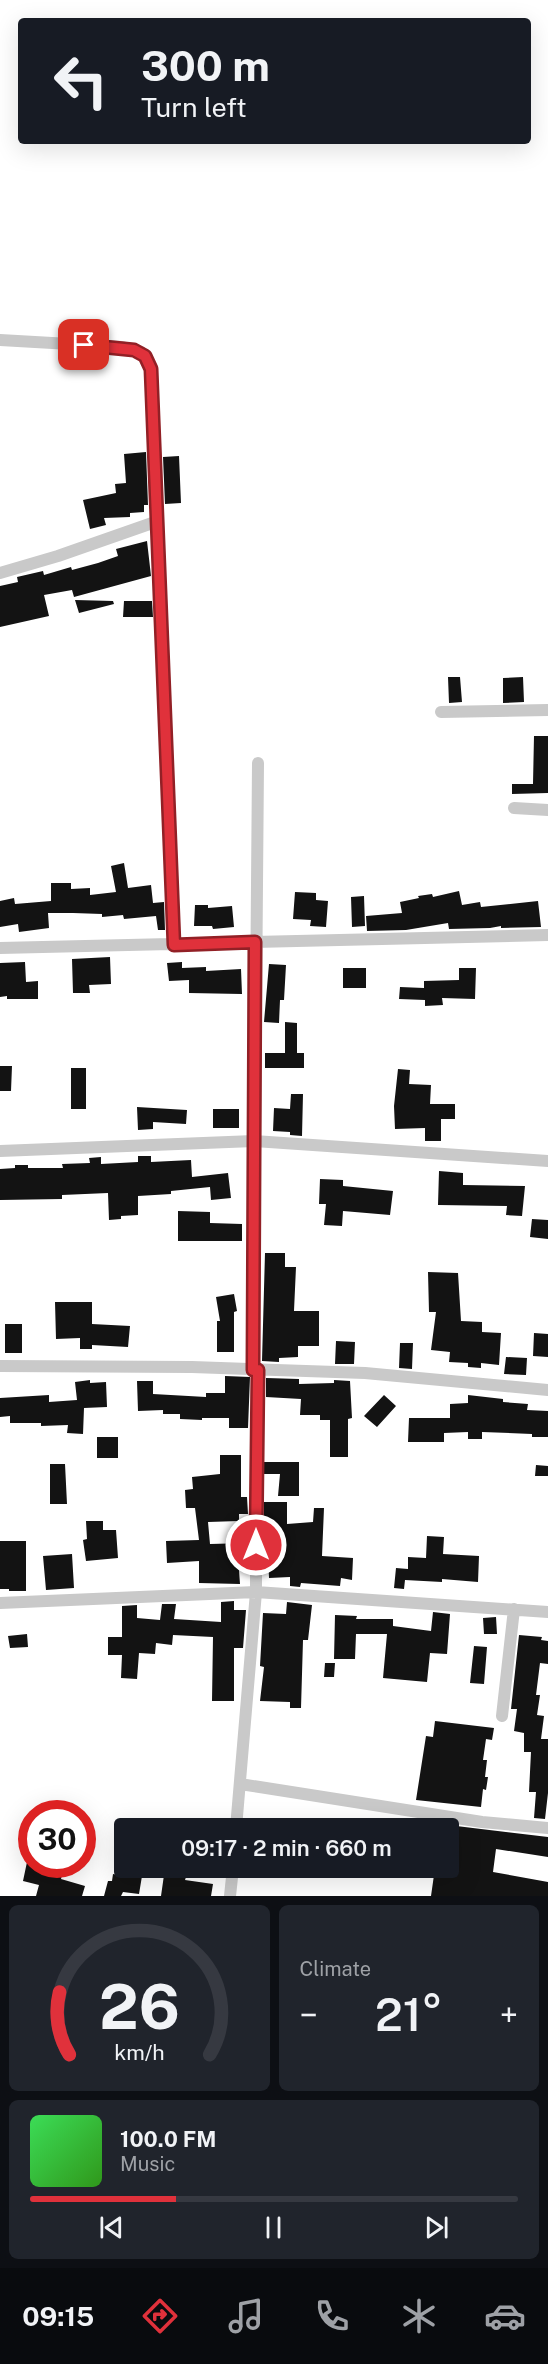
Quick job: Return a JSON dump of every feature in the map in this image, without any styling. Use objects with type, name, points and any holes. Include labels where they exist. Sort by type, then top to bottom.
[{"type":"street","points":[[0,340],[122,347],[141,352],[145,356],[152,375],[174,945]]},
{"type":"street","points":[[0,573],[58,556],[158,521]]},
{"type":"street","points":[[441,712],[548,710]]},
{"type":"street","points":[[237,1818],[256,1592],[254,1141],[258,763]]},
{"type":"street","points":[[514,808],[548,810]]},
{"type":"street","points":[[0,948],[548,935]]},
{"type":"street","points":[[0,1151],[254,1141],[548,1161]]},
{"type":"street","points":[[0,1366],[180,1366],[365,1373],[548,1390]]},
{"type":"street","points":[[0,1603],[256,1592],[548,1612]]},
{"type":"street","points":[[502,1716],[514,1609]]},
{"type":"street","points":[[240,1784],[482,1822],[548,1828]]},
{"type":"street","points":[[230,1896],[232,1878]]},
{"type":"building","points":[[146,452],[148,505],[144,505],[144,512],[130,513],[130,517],[104,518],[106,525],[90,529],[83,500],[116,493],[115,484],[126,483],[124,454]]},
{"type":"building","points":[[179,456],[181,503],[165,504],[163,457]]},
{"type":"building","points":[[147,541],[151,576],[74,597],[72,590],[44,595],[49,616],[0,627],[0,586],[18,582],[17,577],[43,571],[44,575],[71,567],[72,570],[98,563],[118,556],[116,549]]},
{"type":"building","points":[[75,600],[113,601],[114,604],[79,613]]},
{"type":"building","points":[[124,601],[152,601],[153,617],[123,617]]},
{"type":"building","points":[[448,677],[460,677],[462,702],[449,703]]},
{"type":"building","points":[[523,677],[524,702],[503,703],[503,678]]},
{"type":"building","points":[[534,736],[548,736],[548,793],[512,794],[512,784],[533,784]]},
{"type":"building","points":[[124,863],[128,888],[151,885],[153,903],[164,902],[165,930],[158,930],[156,916],[124,919],[123,915],[102,917],[102,914],[73,913],[48,913],[49,928],[19,932],[18,924],[0,927],[0,901],[14,898],[15,904],[51,901],[51,883],[71,883],[71,889],[90,888],[90,895],[116,892],[111,866]]},
{"type":"building","points":[[459,891],[462,905],[480,902],[481,907],[538,901],[541,927],[501,928],[501,926],[449,929],[448,923],[406,930],[367,931],[366,916],[402,913],[400,902],[419,898],[418,896],[432,894],[433,897]]},
{"type":"building","points":[[295,892],[316,893],[316,900],[328,901],[326,927],[310,926],[311,920],[293,919]]},
{"type":"building","points":[[364,896],[365,926],[352,927],[351,897]]},
{"type":"building","points":[[195,905],[208,905],[208,908],[232,906],[234,927],[213,929],[212,926],[194,926]]},
{"type":"building","points":[[110,957],[111,984],[89,985],[90,993],[73,993],[72,959]]},
{"type":"building","points":[[25,962],[26,982],[38,981],[38,999],[0,997],[0,963]]},
{"type":"building","points":[[182,962],[182,968],[206,967],[206,971],[241,969],[242,994],[189,993],[189,980],[169,981],[167,963]]},
{"type":"building","points":[[269,964],[286,965],[284,1000],[280,1000],[279,1023],[264,1022]]},
{"type":"building","points":[[343,968],[366,968],[366,988],[343,988]]},
{"type":"building","points":[[459,968],[476,968],[475,999],[442,998],[443,1005],[425,1006],[425,1000],[399,999],[400,987],[424,988],[424,981],[459,980]]},
{"type":"building","points":[[285,1022],[297,1023],[297,1053],[304,1053],[304,1068],[265,1068],[265,1053],[285,1053]]},
{"type":"building","points":[[0,1066],[12,1066],[11,1091],[0,1091]]},
{"type":"building","points":[[71,1068],[86,1068],[86,1109],[71,1109]]},
{"type":"building","points":[[398,1069],[410,1070],[409,1084],[431,1085],[430,1104],[455,1104],[455,1119],[441,1119],[441,1141],[425,1141],[425,1128],[395,1129],[394,1106]]},
{"type":"building","points":[[291,1094],[303,1094],[302,1136],[290,1135],[290,1132],[273,1131],[274,1108],[290,1109]]},
{"type":"building","points":[[137,1107],[187,1110],[186,1124],[153,1122],[153,1129],[138,1130]]},
{"type":"building","points":[[213,1109],[239,1109],[239,1128],[213,1128]]},
{"type":"building","points":[[138,1156],[151,1156],[151,1162],[191,1160],[192,1177],[228,1173],[231,1198],[211,1200],[210,1187],[171,1191],[171,1194],[138,1196],[138,1215],[121,1216],[121,1219],[109,1220],[108,1193],[62,1195],[62,1199],[0,1200],[0,1169],[15,1168],[15,1165],[28,1165],[28,1168],[63,1168],[62,1164],[90,1163],[89,1158],[101,1157],[101,1164],[138,1162]]},
{"type":"building","points":[[439,1171],[463,1173],[463,1185],[525,1186],[522,1216],[506,1215],[507,1206],[438,1205]]},
{"type":"building","points":[[320,1179],[343,1180],[343,1186],[393,1191],[390,1215],[343,1211],[342,1226],[324,1225],[326,1204],[319,1204]]},
{"type":"building","points":[[178,1211],[210,1212],[210,1223],[242,1224],[242,1241],[178,1241]]},
{"type":"building","points":[[532,1219],[548,1220],[548,1239],[530,1237]]},
{"type":"building","points":[[265,1253],[285,1253],[285,1267],[296,1267],[294,1311],[319,1311],[319,1346],[298,1346],[298,1357],[279,1358],[279,1362],[262,1361]]},
{"type":"building","points":[[428,1272],[458,1273],[461,1321],[482,1322],[482,1332],[501,1333],[499,1365],[481,1363],[481,1368],[468,1367],[468,1363],[449,1362],[450,1352],[431,1350],[436,1312],[429,1312]]},
{"type":"building","points":[[234,1294],[237,1311],[234,1312],[234,1352],[217,1352],[217,1321],[220,1321],[216,1297]]},
{"type":"building","points":[[55,1302],[92,1302],[92,1324],[130,1326],[128,1347],[92,1345],[92,1349],[80,1349],[80,1338],[56,1339]]},
{"type":"building","points":[[5,1324],[22,1324],[22,1353],[5,1353]]},
{"type":"building","points":[[534,1333],[548,1334],[548,1357],[533,1356]]},
{"type":"building","points":[[336,1341],[355,1342],[354,1364],[335,1364]]},
{"type":"building","points":[[400,1343],[413,1343],[412,1369],[399,1368]]},
{"type":"building","points":[[506,1357],[527,1358],[526,1375],[504,1374]]},
{"type":"building","points":[[225,1376],[250,1377],[248,1428],[229,1428],[229,1418],[180,1419],[180,1414],[163,1414],[163,1410],[138,1411],[137,1381],[153,1381],[153,1394],[206,1397],[206,1393],[225,1393]]},
{"type":"building","points":[[266,1378],[299,1379],[299,1384],[334,1383],[334,1380],[350,1381],[352,1418],[348,1419],[348,1457],[330,1457],[330,1420],[320,1420],[320,1415],[300,1415],[301,1399],[266,1397]]},
{"type":"building","points":[[90,1380],[90,1383],[106,1382],[107,1407],[84,1408],[83,1434],[67,1433],[68,1425],[41,1426],[41,1423],[10,1423],[10,1416],[0,1417],[0,1398],[49,1395],[49,1402],[77,1400],[75,1382]]},
{"type":"building","points":[[384,1395],[396,1406],[377,1427],[364,1416]]},
{"type":"building","points":[[468,1395],[528,1404],[527,1410],[548,1411],[548,1437],[482,1432],[482,1439],[468,1439],[468,1432],[444,1433],[444,1442],[408,1442],[409,1418],[450,1418],[450,1404],[468,1403]]},
{"type":"building","points":[[97,1437],[118,1437],[118,1458],[97,1458]]},
{"type":"building","points":[[220,1455],[241,1455],[241,1497],[247,1497],[248,1514],[239,1514],[239,1521],[208,1522],[210,1544],[248,1543],[248,1556],[238,1556],[240,1584],[199,1583],[199,1561],[167,1563],[166,1541],[199,1540],[195,1508],[186,1508],[185,1490],[193,1489],[192,1477],[220,1474]]},
{"type":"building","points":[[264,1462],[299,1462],[299,1496],[278,1496],[280,1474],[264,1474]]},
{"type":"building","points":[[50,1464],[65,1464],[67,1504],[50,1504]]},
{"type":"building","points":[[536,1465],[548,1466],[548,1476],[535,1476]]},
{"type":"building","points":[[264,1502],[287,1502],[287,1524],[313,1522],[314,1508],[324,1508],[322,1556],[353,1558],[352,1580],[341,1578],[340,1586],[301,1583],[300,1587],[290,1586],[290,1577],[269,1578],[268,1556],[264,1556]]},
{"type":"building","points":[[86,1521],[103,1521],[103,1530],[116,1530],[118,1558],[86,1561],[83,1540],[87,1539]]},
{"type":"building","points":[[427,1536],[444,1537],[443,1554],[479,1556],[478,1582],[442,1579],[442,1582],[405,1580],[404,1589],[394,1588],[396,1568],[408,1569],[408,1557],[426,1558]]},
{"type":"building","points":[[0,1541],[26,1541],[26,1591],[0,1589]]},
{"type":"building","points":[[72,1554],[74,1588],[46,1590],[43,1556]]},
{"type":"building","points":[[234,1601],[234,1610],[246,1610],[243,1648],[234,1648],[234,1701],[212,1701],[213,1637],[173,1635],[172,1645],[156,1643],[155,1654],[139,1653],[137,1679],[121,1678],[122,1655],[108,1655],[108,1637],[122,1637],[122,1606],[137,1605],[137,1618],[160,1620],[162,1604],[176,1604],[174,1619],[221,1622],[221,1602]]},
{"type":"building","points":[[287,1602],[312,1605],[308,1640],[303,1640],[301,1708],[290,1708],[290,1702],[260,1701],[264,1667],[260,1666],[263,1613],[286,1614]]},
{"type":"building","points":[[433,1612],[450,1614],[447,1654],[430,1653],[427,1682],[383,1678],[387,1634],[356,1634],[355,1659],[334,1659],[335,1615],[357,1616],[356,1619],[393,1619],[393,1626],[431,1631]]},
{"type":"building","points":[[496,1617],[497,1634],[484,1634],[483,1618]]},
{"type":"building","points":[[27,1634],[28,1647],[10,1648],[8,1636]]},
{"type":"building","points":[[519,1635],[542,1637],[541,1640],[548,1641],[548,1664],[540,1663],[536,1695],[540,1695],[537,1715],[544,1716],[541,1739],[548,1739],[548,1793],[545,1819],[534,1818],[536,1792],[529,1792],[531,1752],[524,1752],[524,1733],[514,1731],[517,1709],[511,1709]]},
{"type":"building","points":[[474,1646],[487,1647],[484,1684],[470,1683]]},
{"type":"building","points":[[325,1663],[335,1663],[334,1677],[324,1677]]},
{"type":"building","points":[[435,1721],[494,1728],[492,1740],[486,1739],[483,1760],[487,1760],[485,1777],[488,1777],[486,1790],[483,1789],[481,1807],[416,1800],[426,1736],[433,1737]]},
{"type":"building","points":[[459,1826],[548,1837],[548,1857],[496,1849],[493,1872],[548,1882],[548,1896],[431,1896],[434,1878],[459,1878]]},
{"type":"building","points":[[113,1874],[114,1878],[142,1878],[139,1894],[123,1892],[121,1896],[104,1896],[108,1881],[112,1881]]},
{"type":"building","points":[[24,1878],[61,1878],[85,1886],[82,1896],[36,1896],[39,1885],[23,1881]]},
{"type":"building","points":[[164,1878],[186,1878],[185,1880],[213,1884],[211,1896],[161,1896]]},
{"type":"route","points":[[84,345],[122,347],[141,352],[148,362],[152,375],[174,945],[255,942],[253,1370],[258,1370],[256,1545]]}]
